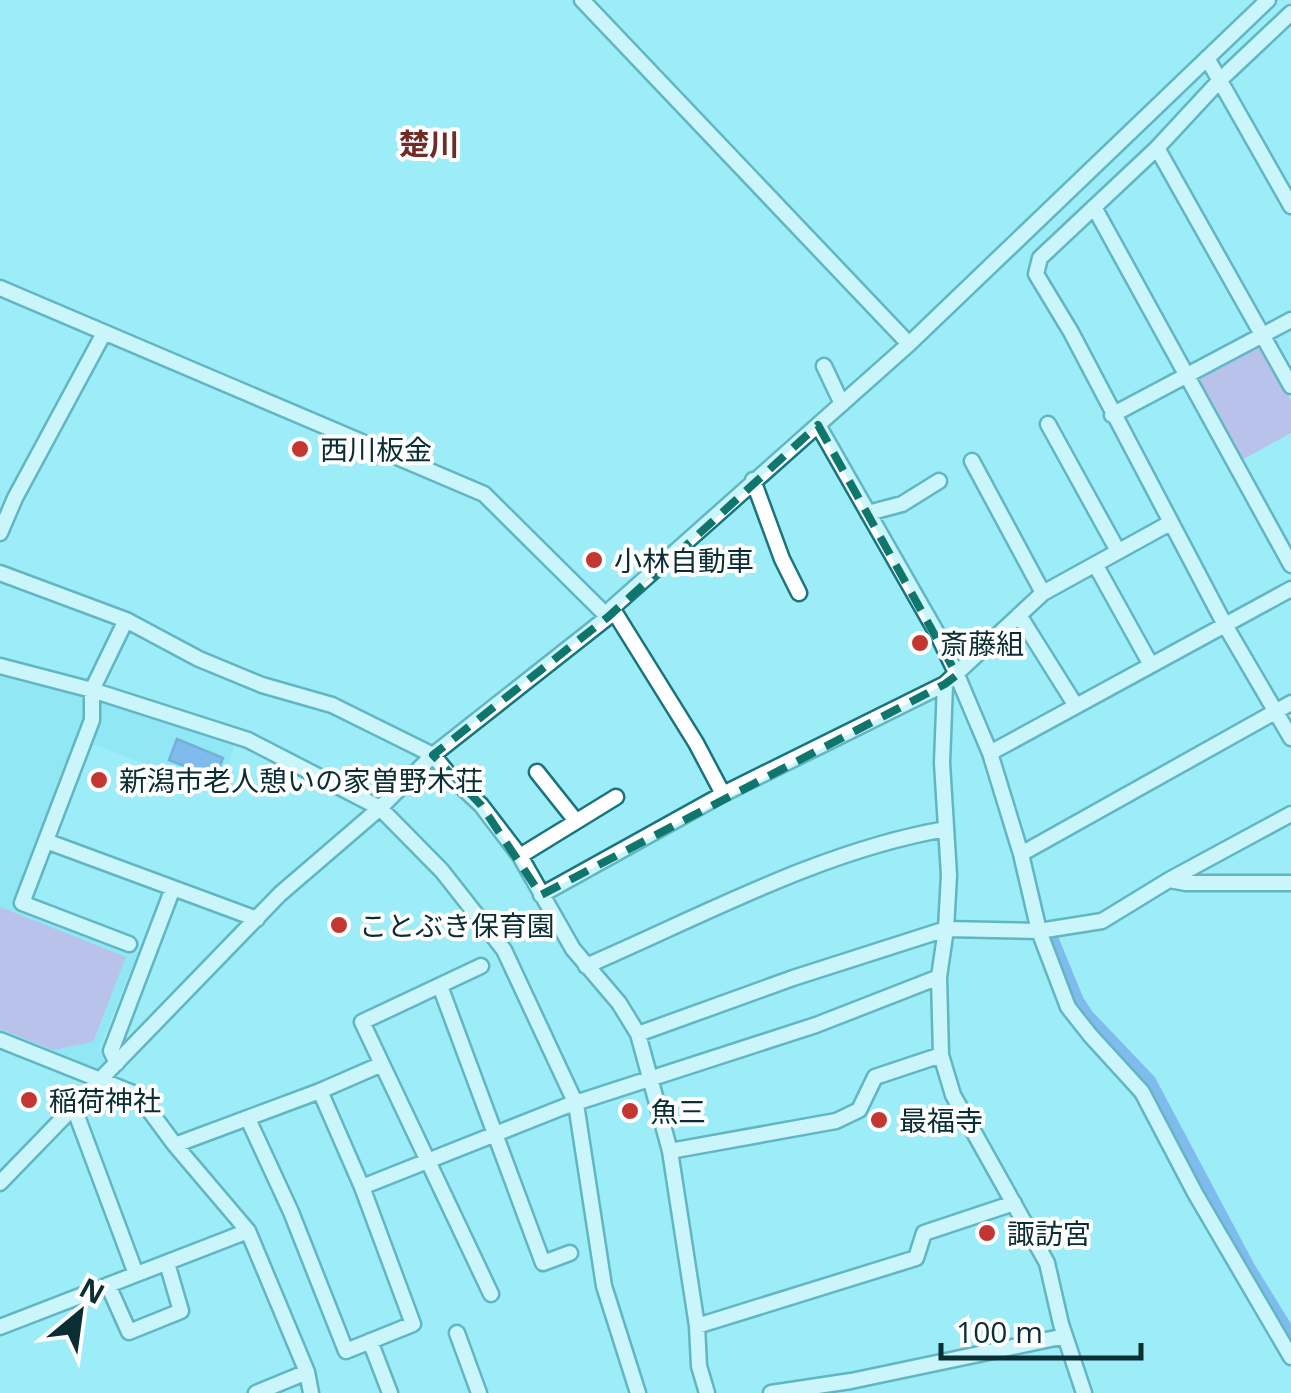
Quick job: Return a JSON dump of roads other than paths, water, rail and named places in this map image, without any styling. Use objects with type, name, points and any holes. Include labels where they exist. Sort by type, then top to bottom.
[{"type":"street","points":[[582,0],[910,344]]},
{"type":"street","points":[[0,1183],[256,919],[433,756],[610,613],[753,480],[910,344],[1268,0]]},
{"type":"street","points":[[1291,13],[1221,79],[1157,148],[1040,258],[1036,274],[1071,332],[1225,625],[1284,707],[1291,738]]},
{"type":"street","points":[[1207,58],[1291,206]]},
{"type":"street","points":[[1157,148],[1291,386]]},
{"type":"street","points":[[1094,207],[1291,565]]},
{"type":"street","points":[[0,288],[484,494],[610,613],[696,743],[723,794]]},
{"type":"street","points":[[1112,415],[1291,320]]},
{"type":"street","points":[[0,533],[104,333]]},
{"type":"street","points":[[824,366],[842,404]]},
{"type":"street","points":[[1048,424],[1118,551]]},
{"type":"street","points":[[818,425],[938,635],[951,680],[990,753],[1021,854],[1039,931],[1068,1006],[1142,1092],[1195,1194],[1291,1357]]},
{"type":"street","points":[[972,461],[1043,592]]},
{"type":"street","points":[[753,480],[799,593]]},
{"type":"street","points":[[868,513],[902,504],[939,481]]},
{"type":"street","points":[[541,895],[723,794],[951,680],[1043,592],[1170,523]]},
{"type":"street","points":[[1095,564],[1151,665]]},
{"type":"street","points":[[0,573],[126,620],[199,660],[262,685],[332,705],[433,756],[481,805],[520,856],[586,966],[619,1002],[638,1034],[670,1151],[706,1393]]},
{"type":"street","points":[[990,753],[1291,589]]},
{"type":"street","points":[[1019,616],[1076,706]]},
{"type":"street","points":[[126,620],[92,690],[92,720],[22,903],[128,944]]},
{"type":"street","points":[[0,666],[92,690],[248,740],[380,808],[442,871],[504,950],[576,1104],[604,1286],[638,1393]]},
{"type":"street","points":[[951,680],[942,763],[946,929],[939,978],[941,1055],[953,1096],[1047,1262],[1084,1393]]},
{"type":"street","points":[[1021,854],[1284,707]]},
{"type":"street","points":[[537,772],[576,821]]},
{"type":"street","points":[[520,856],[616,798]]},
{"type":"street","points":[[638,1034],[946,929],[1039,931],[1102,921],[1291,814]]},
{"type":"street","points":[[586,966],[822,864],[882,842],[946,828]]},
{"type":"street","points":[[46,841],[256,919]]},
{"type":"street","points":[[1169,880],[1291,883]]},
{"type":"street","points":[[117,1064],[110,1051],[173,888]]},
{"type":"street","points":[[481,966],[362,1022],[491,1294]]},
{"type":"street","points":[[362,1188],[576,1104],[816,1025],[939,978]]},
{"type":"street","points":[[440,986],[543,1263],[570,1253]]},
{"type":"street","points":[[0,1040],[138,1095],[248,1231],[307,1372],[311,1393]]},
{"type":"street","points":[[670,1151],[836,1121],[858,1110],[875,1077],[941,1055]]},
{"type":"street","points":[[175,1145],[382,1064]]},
{"type":"street","points":[[248,1119],[291,1212],[346,1351],[413,1324],[362,1188],[320,1091]]},
{"type":"street","points":[[74,1108],[136,1274]]},
{"type":"street","points":[[697,1326],[916,1258],[924,1233],[1014,1202]]},
{"type":"street","points":[[0,1327],[248,1231]]},
{"type":"street","points":[[108,1286],[128,1332],[181,1311],[167,1262]]},
{"type":"street","points":[[456,1333],[478,1393]]},
{"type":"street","points":[[770,1393],[851,1381],[1065,1336]]},
{"type":"street","points":[[370,1341],[390,1393]]},
{"type":"street","points":[[256,1393],[307,1372]]},
{"type":"water","points":[[177,739],[223,758],[215,778],[169,760]]},
{"type":"waterway","points":[[1052,940],[1087,1016],[1149,1081],[1249,1269],[1291,1337]]},
{"type":"place","name":"西川板金","points":[[300,449]]},
{"type":"place","name":"小林自動車","points":[[594,560]]},
{"type":"place","name":"斎藤組","points":[[920,643]]},
{"type":"place","name":"新潟市老人憩いの家曽野木荘","points":[[99,780]]},
{"type":"place","name":"ことぶき保育園","points":[[339,925]]},
{"type":"place","name":"稲荷神社","points":[[29,1100]]},
{"type":"place","name":"魚三","points":[[630,1111]]},
{"type":"place","name":"最福寺","points":[[879,1120]]},
{"type":"place","name":"諏訪宮","points":[[987,1233]]},
{"type":"district","name":"楚川","points":[[429,143]]}]
